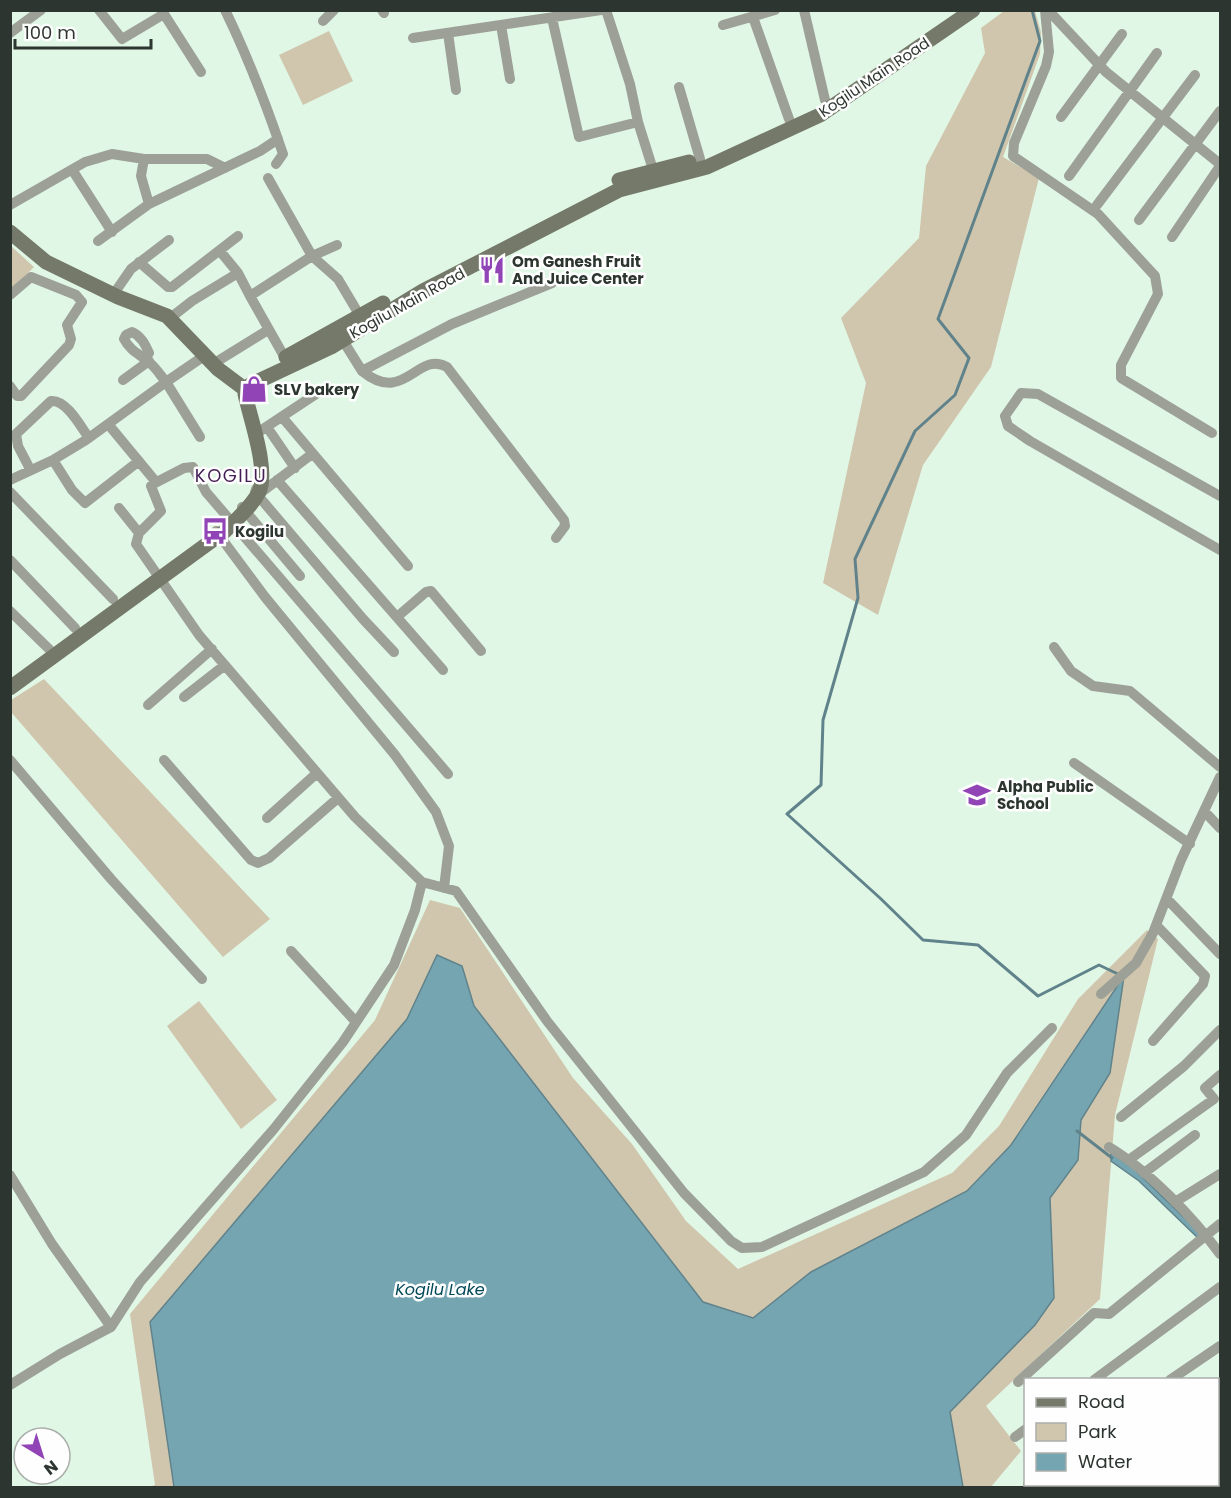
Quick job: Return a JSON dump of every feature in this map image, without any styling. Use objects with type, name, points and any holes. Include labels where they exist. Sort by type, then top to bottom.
[{"type":"main road","name":"Kogilu Main Road","points":[[242,388],[285,358],[342,339],[423,291],[619,190],[700,159],[789,119],[825,100],[963,12]]},
{"type":"main road","name":"Kogilu Main Road","points":[[242,388],[315,348],[360,316],[418,283],[616,181],[656,177],[707,167],[820,115],[963,12]]},
{"type":"main road","points":[[10,232],[46,262],[169,319],[209,360],[242,388],[261,431],[261,472],[257,491],[231,521],[157,574],[113,599],[10,677]]},
{"type":"main road","points":[[242,388],[256,464],[257,491]]},
{"type":"main road","points":[[10,688],[56,657],[157,574]]},
{"type":"street","points":[[10,33],[41,10]]},
{"type":"street","points":[[99,10],[122,39],[164,14],[201,72]]},
{"type":"street","points":[[225,10],[252,66],[283,154],[276,164]]},
{"type":"street","points":[[323,21],[334,10]]},
{"type":"street","points":[[413,39],[601,10]]},
{"type":"street","points":[[606,10],[656,177]]},
{"type":"street","points":[[723,25],[746,16],[775,10]]},
{"type":"street","points":[[804,10],[825,100]]},
{"type":"street","points":[[1047,10],[1100,66],[1221,165],[1172,237]]},
{"type":"street","points":[[1047,10],[1049,52],[1046,66],[1014,143],[1013,156],[1098,214],[1155,276],[1158,294],[1121,365],[1121,378],[1212,433]]},
{"type":"street","points":[[746,16],[789,119]]},
{"type":"street","points":[[552,18],[579,137],[638,122]]},
{"type":"street","points":[[501,25],[510,79]]},
{"type":"street","points":[[448,33],[456,90]]},
{"type":"street","points":[[1061,117],[1122,34]]},
{"type":"street","points":[[1070,176],[1157,53]]},
{"type":"street","points":[[1097,205],[1195,75]]},
{"type":"street","points":[[679,87],[700,159]]},
{"type":"street","points":[[1139,220],[1221,111]]},
{"type":"street","points":[[98,241],[149,204],[225,168],[278,139]]},
{"type":"street","points":[[10,205],[73,171],[85,162],[112,154],[144,159],[207,159],[225,168]]},
{"type":"street","points":[[144,159],[141,176],[149,204]]},
{"type":"street","points":[[73,171],[112,232]]},
{"type":"street","points":[[268,178],[312,256],[338,279],[360,316]]},
{"type":"street","points":[[139,262],[168,287],[172,287],[238,236]]},
{"type":"street","points":[[113,295],[123,278],[139,262],[169,240]]},
{"type":"street","points":[[250,296],[312,256],[337,245]]},
{"type":"street","points":[[220,251],[238,273],[285,358]]},
{"type":"street","points":[[66,291],[69,273]]},
{"type":"street","points":[[169,319],[192,301],[238,273]]},
{"type":"street","points":[[10,295],[31,277],[76,295],[82,302],[67,325],[69,345],[21,396],[17,396],[10,386]]},
{"type":"street","points":[[362,371],[452,324],[552,283]]},
{"type":"street","points":[[10,480],[53,460],[89,438],[166,382],[268,330]]},
{"type":"street","points":[[342,339],[362,371],[375,382],[384,385],[396,382],[431,365],[440,363],[447,368],[564,520],[565,526],[556,538]]},
{"type":"street","points":[[123,380],[147,360],[166,382],[200,436]]},
{"type":"street","points":[[1221,496],[1038,394],[1021,393],[1005,416],[1008,426],[1029,441],[1221,550]]},
{"type":"street","points":[[296,468],[261,431],[316,394]]},
{"type":"street","points":[[30,469],[18,446],[16,434],[51,401],[60,402],[66,407],[89,438]]},
{"type":"street","points":[[282,417],[408,566]]},
{"type":"street","points":[[108,424],[156,482]]},
{"type":"street","points":[[257,491],[263,491],[312,454]]},
{"type":"street","points":[[53,460],[72,490],[86,503],[139,461]]},
{"type":"street","points":[[448,774],[231,521],[207,492],[193,467],[184,468],[151,486],[161,511],[140,533],[136,544],[212,649],[355,818],[422,882],[456,891],[547,1021],[684,1193],[731,1241],[742,1248],[762,1247],[924,1172],[966,1135],[1006,1073],[1052,1028]]},
{"type":"street","points":[[277,480],[443,670]]},
{"type":"street","points":[[257,491],[394,652]]},
{"type":"street","points":[[10,492],[113,599]]},
{"type":"street","points":[[118,508],[140,533]]},
{"type":"street","points":[[243,509],[300,576]]},
{"type":"street","points":[[217,533],[272,606],[395,755],[436,812],[449,846],[444,888]]},
{"type":"street","points":[[10,560],[75,628]]},
{"type":"street","points":[[398,617],[426,592],[431,591],[481,651]]},
{"type":"street","points":[[10,611],[49,649]]},
{"type":"street","points":[[1054,648],[1071,671],[1093,686],[1130,691],[1221,767]]},
{"type":"street","points":[[148,705],[212,649]]},
{"type":"street","points":[[184,698],[225,665]]},
{"type":"street","points":[[10,760],[111,879],[202,979]]},
{"type":"street","points":[[164,760],[251,860],[258,863],[269,858],[338,798]]},
{"type":"street","points":[[1074,764],[1190,844]]},
{"type":"street","points":[[267,818],[318,773]]},
{"type":"street","points":[[1101,994],[1136,963],[1156,925],[1181,860],[1221,777]]},
{"type":"street","points":[[1205,812],[1221,828]]},
{"type":"street","points":[[10,1385],[60,1354],[111,1327],[140,1282],[273,1130],[356,1022],[394,965],[415,910],[422,882]]},
{"type":"street","points":[[1167,898],[1221,954]]},
{"type":"street","points":[[1153,1041],[1203,984],[1205,976],[1156,925]]},
{"type":"street","points":[[291,951],[356,1022]]},
{"type":"street","points":[[1120,1117],[1184,1066],[1221,1030]]},
{"type":"street","points":[[1130,1159],[1214,1099],[1205,1088],[1221,1076]]},
{"type":"street","points":[[1144,1173],[1195,1135]]},
{"type":"street","points":[[1109,1147],[1130,1159],[1175,1202],[1221,1254]]},
{"type":"street","points":[[1175,1202],[1221,1174]]},
{"type":"street","points":[[10,1175],[52,1244],[111,1327]]},
{"type":"street","points":[[1018,1383],[1094,1313],[1109,1314],[1221,1224]]},
{"type":"street","points":[[1097,1378],[1221,1287]]},
{"type":"street","points":[[1173,1378],[1221,1346]]},
{"type":"street","points":[[1015,1437],[1024,1430]]},
{"type":"green space","points":[[1004,11],[1035,11],[1041,32],[1040,54],[1003,157],[1039,178],[991,367],[923,465],[878,615],[823,583],[866,383],[841,318],[919,238],[926,166],[985,53],[981,28]]},
{"type":"green space","points":[[329,31],[353,81],[303,105],[279,55]]},
{"type":"green space","points":[[11,246],[34,267],[11,290]]},
{"type":"green space","points":[[44,679],[270,919],[223,957],[11,712],[11,700]]},
{"type":"green space","points":[[430,900],[460,908],[573,1078],[632,1144],[686,1221],[738,1269],[952,1173],[999,1126],[1078,999],[1147,930],[1158,939],[1115,1115],[1100,1299],[986,1406],[1021,1451],[991,1487],[963,1487],[950,1412],[1035,1325],[1054,1298],[1050,1198],[1078,1160],[1081,1120],[1110,1073],[1011,1145],[967,1191],[811,1272],[753,1319],[703,1302],[474,1006],[462,966],[438,955],[407,1019],[150,1322],[174,1487],[148,1487],[155,1485],[130,1314],[375,1020]]},
{"type":"green space","points":[[199,1001],[277,1100],[241,1129],[167,1026]]},
{"type":"water","name":"Kogilu Lake","points":[[437,955],[462,966],[474,1006],[703,1302],[753,1318],[811,1272],[967,1191],[1011,1145],[1124,976],[1110,1073],[1081,1120],[1078,1160],[1050,1198],[1054,1298],[1035,1325],[950,1412],[963,1487],[174,1487],[150,1322],[407,1019]]},
{"type":"water","points":[[1111,1153],[1134,1169],[1203,1236],[1199,1239],[1139,1181],[1111,1161]]},
{"type":"waterway","points":[[1032,10],[1040,41],[938,319],[969,358],[955,395],[915,431],[855,559],[858,598],[823,720],[821,785],[787,814],[923,940],[978,945],[1038,996],[1099,965],[1120,975]]},
{"type":"waterway","points":[[1077,1131],[1112,1158]]},
{"type":"place","name":"Om Ganesh Fruit And Juice Center","points":[[492,270]]},
{"type":"place","name":"SLV bakery","points":[[254,389]]},
{"type":"place","name":"Kogilu","points":[[215,531]]},
{"type":"place","name":"Alpha Public School","points":[[977,795]]},
{"type":"district","name":"KOGILU","points":[[231,475]]}]
